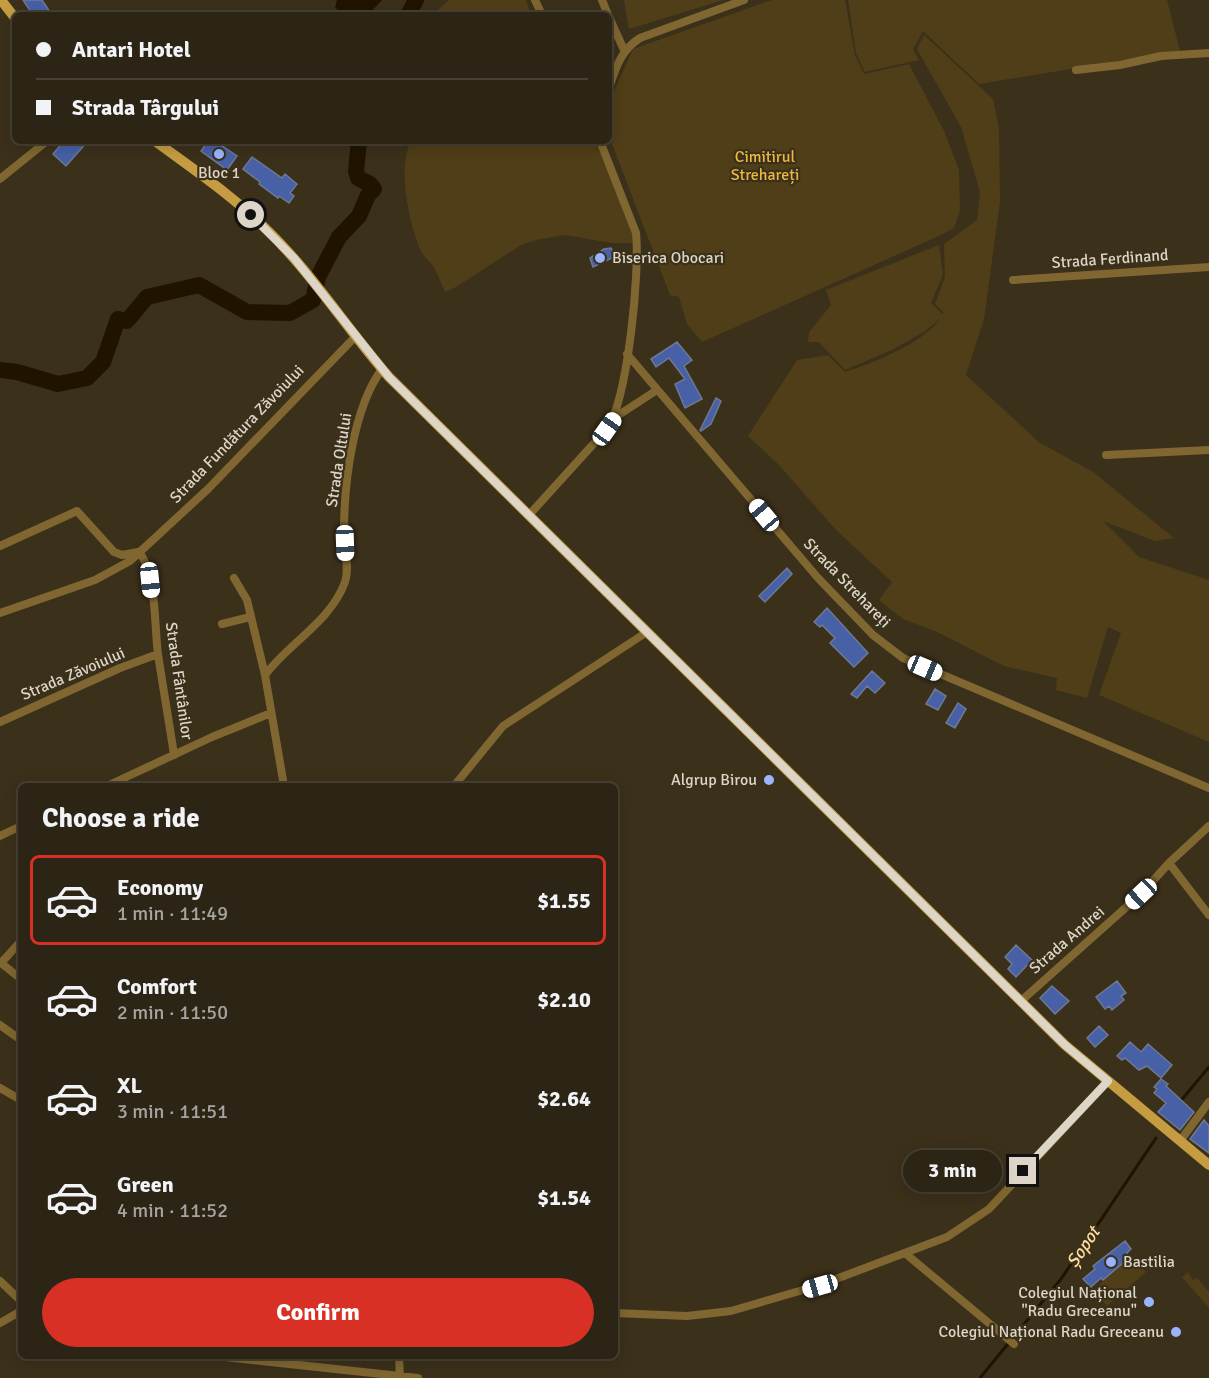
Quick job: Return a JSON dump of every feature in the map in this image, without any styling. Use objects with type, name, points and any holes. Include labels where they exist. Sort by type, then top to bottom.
[{"type":"main road","points":[[1,0],[12,14]]},
{"type":"main road","points":[[159,144],[236,201],[267,229],[294,258],[382,369],[1065,1045],[1209,1165]]},
{"type":"street","points":[[612,79],[624,50],[640,38],[744,0]]},
{"type":"street","points":[[612,23],[624,50]]},
{"type":"street","points":[[1076,70],[1120,65],[1161,56],[1209,53]]},
{"type":"street","points":[[0,179],[43,144]]},
{"type":"street","points":[[601,144],[636,233],[637,256],[627,354],[614,418]]},
{"type":"street","name":"Strada Ferdinand","points":[[1013,280],[1209,267]]},
{"type":"street","name":"Strada Fundătura Zăvoiului","points":[[139,552],[208,489],[355,337]]},
{"type":"street","name":"Strada Strehareți","points":[[627,354],[818,578],[873,635],[903,658],[1209,788]]},
{"type":"street","name":"Strada Oltului","points":[[265,675],[287,649],[327,611],[345,582],[345,504],[355,434],[367,392],[382,369]]},
{"type":"street","points":[[529,515],[614,418],[657,390]]},
{"type":"street","points":[[1106,455],[1209,450]]},
{"type":"street","points":[[0,546],[77,511],[114,552],[122,555],[139,552]]},
{"type":"street","points":[[0,613],[95,580],[123,565],[139,552]]},
{"type":"street","name":"Strada Fântânilor","points":[[139,552],[146,563],[150,580],[158,654],[174,755]]},
{"type":"street","points":[[234,578],[247,600],[265,675],[283,783]]},
{"type":"street","points":[[222,624],[250,617]]},
{"type":"street","points":[[456,783],[503,726],[647,632]]},
{"type":"street","name":"Strada Zăvoiului","points":[[0,722],[120,668],[158,654]]},
{"type":"street","points":[[113,783],[271,712]]},
{"type":"street","name":"Strada Andrei","points":[[1021,1001],[1110,923],[1209,826]]},
{"type":"street","points":[[0,836],[18,827]]},
{"type":"street","points":[[1169,863],[1209,915]]},
{"type":"street","points":[[18,944],[0,963],[18,977]]},
{"type":"street","points":[[0,1025],[18,1038]]},
{"type":"street","points":[[618,1313],[687,1316],[731,1311],[820,1286],[947,1237],[989,1209],[1108,1081]]},
{"type":"street","points":[[0,1088],[18,1098]]},
{"type":"street","points":[[1180,1141],[1209,1102]]},
{"type":"street","points":[[906,1254],[1014,1344]]},
{"type":"street","points":[[0,1281],[18,1298]]},
{"type":"street","points":[[0,1323],[18,1313]]},
{"type":"street","points":[[242,1359],[418,1378]]},
{"type":"street","points":[[399,1359],[400,1377]]},
{"type":"green space","points":[[449,0],[526,0],[530,12],[435,12]]},
{"type":"green space","points":[[624,0],[723,0],[629,29]]},
{"type":"green space","name":"Cimitirul Strehareți","points":[[772,0],[845,0],[855,55],[864,74],[909,64],[944,131],[959,170],[960,211],[954,228],[702,342],[687,324],[679,297],[670,295],[612,144],[612,96],[633,49]]},
{"type":"green space","points":[[848,0],[1167,0],[1180,51],[979,84],[923,31],[913,49],[919,60],[865,72],[856,53]]},
{"type":"green space","points":[[924,35],[993,99],[999,129],[1000,202],[984,319],[966,375],[1040,443],[1093,472],[1174,538],[1155,541],[1103,521],[1139,557],[1209,580],[1209,742],[1099,695],[1121,633],[1108,627],[1087,698],[1056,690],[1057,678],[1004,666],[935,631],[903,619],[879,600],[892,582],[836,530],[779,465],[748,436],[797,360],[828,355],[845,372],[910,344],[941,318],[925,331],[894,349],[845,370],[819,342],[808,342],[809,332],[831,305],[826,290],[939,245],[943,275],[931,303],[942,314],[944,313],[935,304],[945,277],[944,244],[977,220],[980,192],[961,127],[917,49]]},
{"type":"green space","points":[[410,144],[596,144],[618,188],[637,243],[611,243],[565,235],[540,239],[521,245],[445,292],[435,269],[421,251],[412,226],[406,196],[407,152]]},
{"type":"green space","points":[[1132,1256],[1146,1272],[1107,1306],[1093,1290]]},
{"type":"green space","points":[[1188,1272],[1193,1280],[1197,1278],[1209,1292],[1209,1308],[1182,1277]]},
{"type":"shaded area","points":[[337,0],[382,0],[371,12],[342,12],[335,8]]},
{"type":"building","points":[[23,0],[42,0],[50,12],[31,12]]},
{"type":"building","points":[[61,144],[85,144],[66,166],[53,154]]},
{"type":"building","name":"Bloc 1","points":[[206,144],[219,144],[237,156],[227,170],[201,151]]},
{"type":"building","points":[[252,157],[282,178],[285,174],[297,184],[290,193],[294,196],[289,203],[259,184],[260,182],[243,169]]},
{"type":"building","name":"Biserica Obocari","points":[[611,248],[614,254],[610,259],[593,267],[590,258],[604,249]]},
{"type":"building","points":[[677,342],[692,360],[684,366],[702,399],[685,408],[675,384],[685,379],[669,358],[656,367],[651,359]]},
{"type":"building","points":[[716,398],[721,401],[711,424],[701,431],[700,430]]},
{"type":"building","points":[[787,568],[792,574],[765,602],[759,596]]},
{"type":"building","points":[[827,608],[868,653],[854,667],[830,643],[835,638],[822,625],[820,627],[814,622]]},
{"type":"building","points":[[872,671],[885,683],[875,693],[867,686],[857,698],[851,694]]},
{"type":"building","points":[[935,689],[946,696],[938,710],[926,704]]},
{"type":"building","points":[[958,703],[966,709],[955,728],[946,723]]},
{"type":"building","points":[[1016,945],[1032,960],[1016,977],[1008,969],[1012,964],[1005,957]]},
{"type":"building","points":[[1117,981],[1126,993],[1121,996],[1124,1000],[1112,1010],[1109,1006],[1105,1009],[1096,997]]},
{"type":"building","points":[[1052,986],[1069,1001],[1055,1014],[1040,998]]},
{"type":"building","points":[[1099,1026],[1108,1035],[1095,1047],[1087,1038]]},
{"type":"building","points":[[1130,1042],[1141,1052],[1148,1044],[1172,1065],[1161,1078],[1147,1066],[1139,1070],[1125,1058],[1122,1060],[1117,1056]]},
{"type":"building","points":[[1161,1079],[1194,1112],[1180,1130],[1158,1112],[1166,1103],[1154,1093],[1157,1089],[1154,1087]]},
{"type":"building","points":[[1204,1120],[1209,1126],[1209,1153],[1190,1139]]},
{"type":"building","name":"Bastilia","points":[[1125,1241],[1131,1249],[1127,1253],[1130,1257],[1091,1287],[1083,1279],[1095,1269],[1093,1266]]},
{"type":"waterway","points":[[410,12],[416,0]]},
{"type":"waterway","points":[[0,370],[17,372],[58,384],[87,378],[103,362],[118,319],[127,321],[147,297],[199,285],[247,312],[290,313],[313,300],[318,277],[339,237],[359,216],[368,195],[374,189],[370,184],[358,178],[356,171],[359,144]]},
{"type":"waterway","name":"Șopot","points":[[1179,1103],[1209,1067]]},
{"type":"waterway","name":"Șopot","points":[[980,1378],[1061,1279],[1156,1138]]},
{"type":"place","name":"Bloc 1","points":[[219,154]]},
{"type":"place","name":"Biserica Obocari","points":[[600,258]]},
{"type":"place","name":"Algrup Birou","points":[[769,780]]},
{"type":"place","name":"Bastilia","points":[[1111,1262]]},
{"type":"place","name":"Colegiul Național \"Radu Greceanu\"","points":[[1149,1302]]},
{"type":"place","name":"Colegiul Național Radu Greceanu","points":[[1176,1332]]},
{"type":"route","points":[[251,215],[294,258],[389,377],[1065,1045],[1108,1081],[1023,1171]]}]
